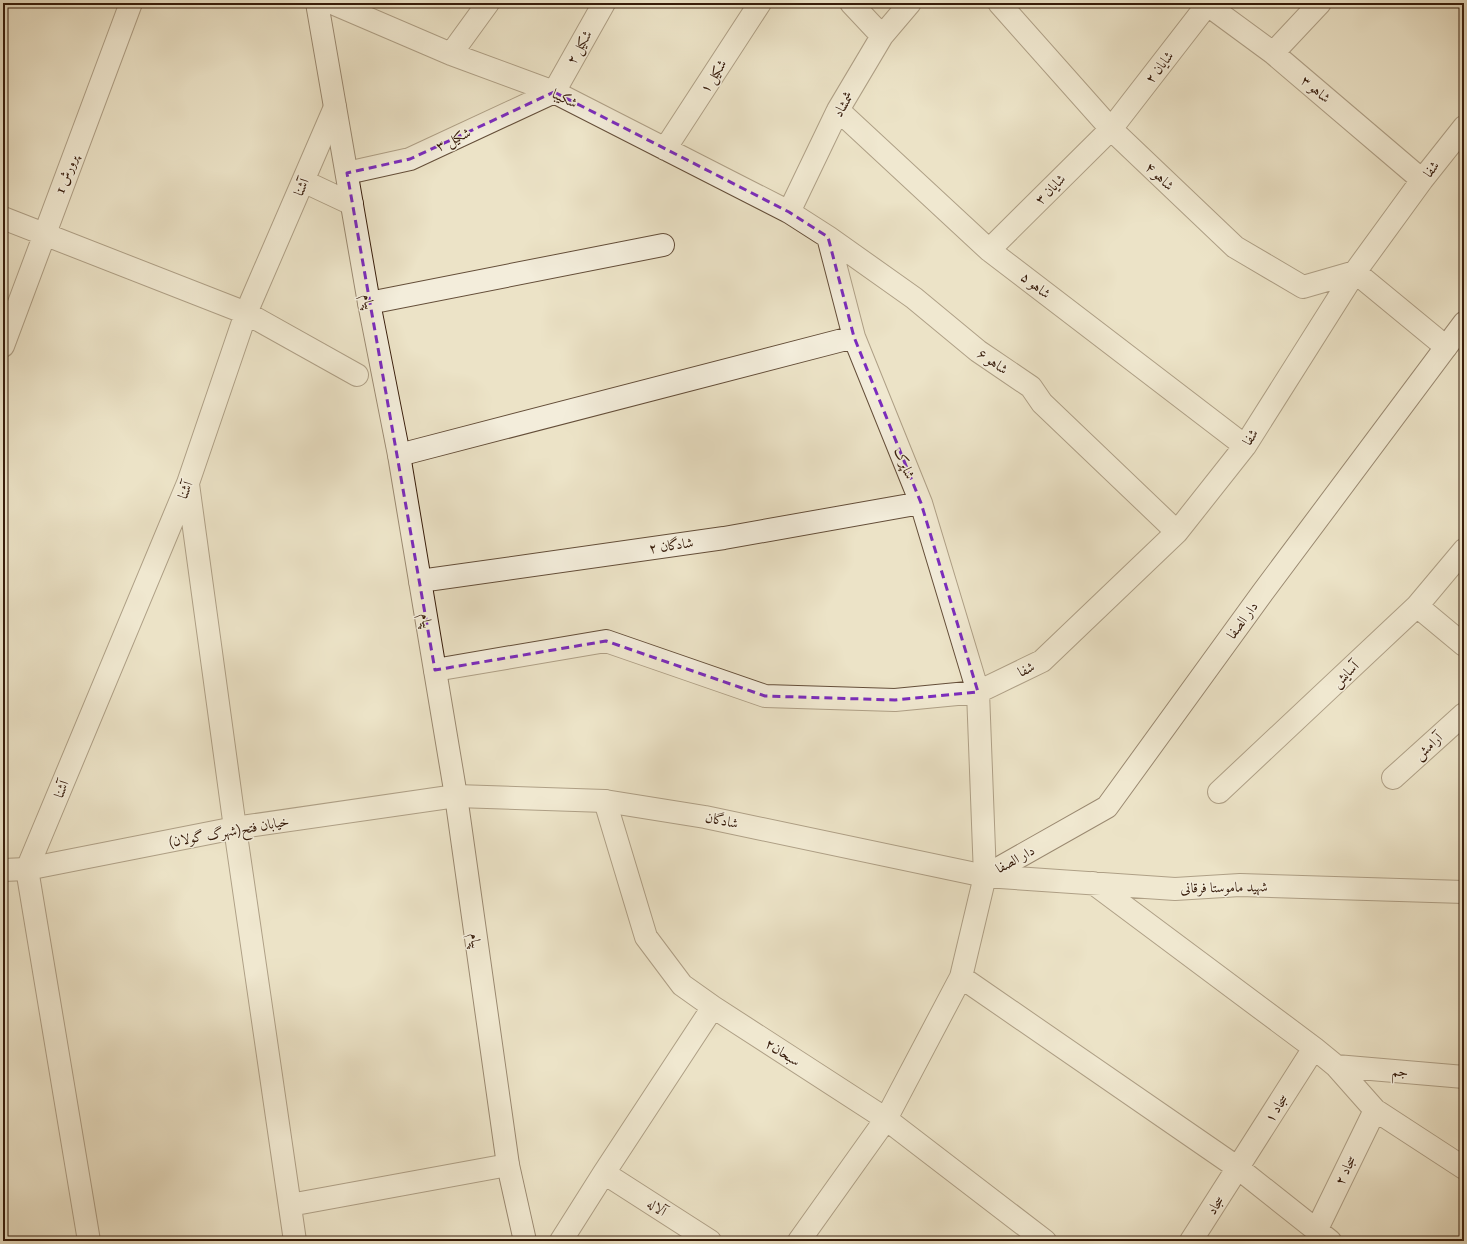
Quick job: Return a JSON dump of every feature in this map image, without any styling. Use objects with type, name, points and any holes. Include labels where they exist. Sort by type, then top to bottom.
[{"type":"street","name":"پرورش 1","points":[[3,346],[131,3]]},
{"type":"street","name":"پیام","points":[[318,3],[369,303],[399,455],[435,670],[456,796],[508,1165],[525,1241]]},
{"type":"street","name":"شکیبا","points":[[332,3],[451,54],[554,92],[789,212]]},
{"type":"street","points":[[451,54],[488,3]]},
{"type":"street","name":"شکیل ۲","points":[[554,92],[604,3]]},
{"type":"street","name":"شکیل ۱","points":[[665,149],[760,3]]},
{"type":"street","points":[[850,3],[882,36]]},
{"type":"street","name":"شمشاد","points":[[789,212],[838,110],[882,36],[910,3]]},
{"type":"street","name":"شاهو ۴","points":[[999,3],[1111,129],[1235,247],[1303,288],[1355,272]]},
{"type":"street","points":[[1273,53],[1320,3]]},
{"type":"street","name":"شایان ۲","points":[[1111,129],[1206,4]]},
{"type":"street","name":"شاهو ۳","points":[[1206,4],[1273,53],[1422,180]]},
{"type":"street","name":"شکیل ۳","points":[[347,173],[410,159],[554,92]]},
{"type":"street","name":"آشنا","points":[[27,869],[188,483],[246,313],[335,107]]},
{"type":"street","name":"شاهو ۵","points":[[838,110],[989,250],[1245,446]]},
{"type":"street","name":"شفا","points":[[978,692],[1042,661],[1177,532],[1245,446],[1355,272],[1422,180],[1464,127]]},
{"type":"street","name":"شایان ۳","points":[[989,250],[1111,129]]},
{"type":"street","points":[[303,181],[352,204]]},
{"type":"street","name":"شاهو ۶","points":[[789,212],[828,237],[914,298],[978,351],[1031,387],[1042,403],[1177,532]]},
{"type":"street","points":[[3,218],[246,313],[357,375]]},
{"type":"street","name":"شاپرک","points":[[799,1241],[886,1119],[961,977],[985,876],[978,692],[921,503],[854,336],[828,237]]},
{"type":"street","points":[[369,303],[663,245]]},
{"type":"street","points":[[1355,272],[1446,347]]},
{"type":"street","name":"دار الصفا","points":[[985,876],[1107,807],[1263,592],[1464,323]]},
{"type":"street","points":[[399,455],[854,336]]},
{"type":"street","points":[[188,483],[235,828],[295,1241]]},
{"type":"street","name":"شادگان ۲","points":[[420,581],[724,538],[921,503]]},
{"type":"street","name":"آسایش","points":[[1219,792],[1417,606],[1464,550]]},
{"type":"street","points":[[1417,606],[1464,645]]},
{"type":"street","points":[[435,670],[606,641],[764,696],[895,700],[978,692]]},
{"type":"street","name":"آرامش","points":[[1392,778],[1464,714]]},
{"type":"street","name":"شادگان","points":[[456,796],[606,801],[705,817],[985,876]]},
{"type":"street","name":"خیابان فتح(شهرگ گولان)","points":[[3,870],[27,869],[235,828],[456,796]]},
{"type":"street","name":"سبحان۲","points":[[606,801],[646,937],[682,985],[713,1007],[886,1119],[1045,1241]]},
{"type":"street","points":[[27,869],[89,1241]]},
{"type":"street","name":"شهید ماموستا فرقانی","points":[[985,876],[1175,889],[1240,885],[1464,892]]},
{"type":"street","points":[[1093,883],[1314,1048],[1336,1066],[1375,1110],[1464,1168]]},
{"type":"street","points":[[961,977],[1238,1168],[1323,1236]]},
{"type":"street","points":[[561,1241],[713,1007]]},
{"type":"street","name":"سجاد ۱","points":[[1238,1168],[1314,1048]]},
{"type":"street","name":"جم","points":[[1336,1066],[1464,1077]]},
{"type":"street","name":"سجاد ۲","points":[[1323,1236],[1375,1110]]},
{"type":"street","points":[[290,1205],[508,1165]]},
{"type":"street","name":"سجاد","points":[[1192,1241],[1238,1168]]},
{"type":"street","name":"آلاله","points":[[604,1173],[710,1241]]},
{"type":"highlighted area","points":[[554,92],[789,212],[828,237],[854,337],[921,503],[978,692],[895,700],[765,696],[606,641],[435,670],[347,173],[410,159]]}]
